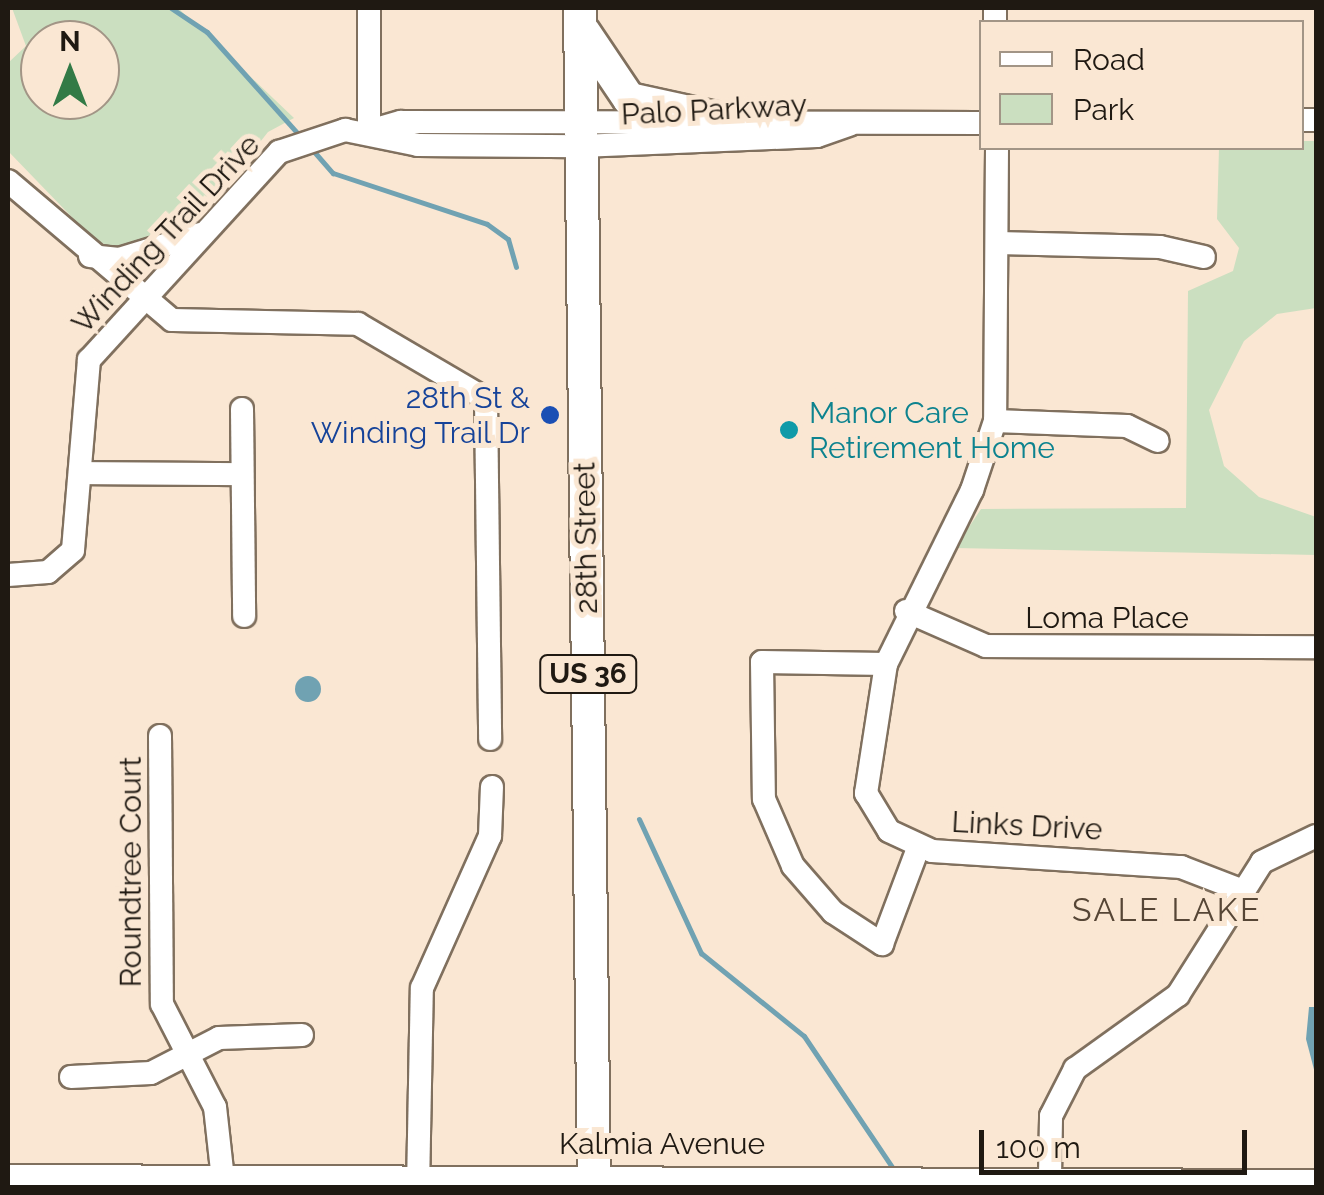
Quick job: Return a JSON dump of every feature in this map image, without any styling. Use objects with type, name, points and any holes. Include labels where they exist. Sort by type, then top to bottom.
[{"type":"highway","points":[[580,15],[600,67],[629,99],[730,121]]},
{"type":"highway","name":"28th Street","points":[[580,15],[594,1181]]},
{"type":"street","points":[[369,8],[369,132]]},
{"type":"street","name":"Palo Parkway","points":[[580,135],[730,121],[849,125],[979,123]]},
{"type":"street","name":"Winding Trail Drive","points":[[8,575],[48,572],[73,550],[81,472],[82,374],[142,298],[278,152],[323,133],[369,132],[401,122],[580,135]]},
{"type":"street","name":"Palo Parkway","points":[[580,135],[817,136],[849,125]]},
{"type":"street","points":[[918,848],[882,944],[833,912],[793,866],[764,798],[762,662],[886,664],[906,611],[972,490],[996,421],[997,150]]},
{"type":"street","points":[[8,180],[90,256],[142,298],[186,326],[358,324],[486,399],[490,739]]},
{"type":"street","points":[[90,256],[118,259],[201,234]]},
{"type":"street","points":[[998,243],[1160,246],[1204,257]]},
{"type":"street","points":[[242,409],[244,616]]},
{"type":"street","points":[[996,421],[1126,426],[1158,442]]},
{"type":"street","points":[[81,472],[242,474]]},
{"type":"street","name":"Loma Place","points":[[906,611],[986,646],[1316,648]]},
{"type":"street","name":"Links Drive","points":[[886,664],[865,758],[874,813],[918,848],[1163,865],[1243,890]]},
{"type":"street","name":"Roundtree Court","points":[[160,736],[160,984],[182,1049],[215,1107],[224,1180]]},
{"type":"street","points":[[418,1180],[422,988],[490,836],[492,787]]},
{"type":"street","points":[[1050,1176],[1061,1087],[1178,995],[1268,856],[1316,836]]},
{"type":"street","points":[[70,1076],[150,1073],[182,1049],[218,1038],[302,1035]]},
{"type":"street","name":"Kalmia Avenue","points":[[15,1180],[594,1181],[926,1174],[1050,1176],[1116,1184],[1316,1181]]},
{"type":"green space","points":[[12,8],[178,8],[294,118],[268,132],[210,206],[120,251],[93,239],[8,151],[8,63],[20,52],[20,120],[120,120],[120,20],[20,20],[20,30]]},
{"type":"green space","points":[[1304,141],[1316,141],[1316,308],[1277,314],[1244,341],[1209,410],[1224,466],[1259,497],[1316,517],[1316,555],[955,548],[981,509],[1186,508],[1188,291],[1233,271],[1239,248],[1217,219],[1219,150],[1304,150]]},
{"type":"water","points":[[308,676],[317,680],[321,689],[317,698],[308,702],[299,698],[295,689],[299,680]]},
{"type":"water","points":[[1309,1007],[1316,1007],[1316,1077],[1306,1039]]},
{"type":"waterway","points":[[171,8],[207,32],[299,135]]},
{"type":"waterway","points":[[310,147],[333,173],[487,224],[508,239],[516,267]]},
{"type":"waterway","points":[[639,819],[701,953],[804,1036],[894,1170]]},
{"type":"place","name":"28th St & Winding Trail Dr","points":[[550,415]]},
{"type":"place","name":"Manor Care Retirement Home","points":[[789,430]]},
{"type":"district","name":"SALE LAKE","points":[[1167,910]]}]
